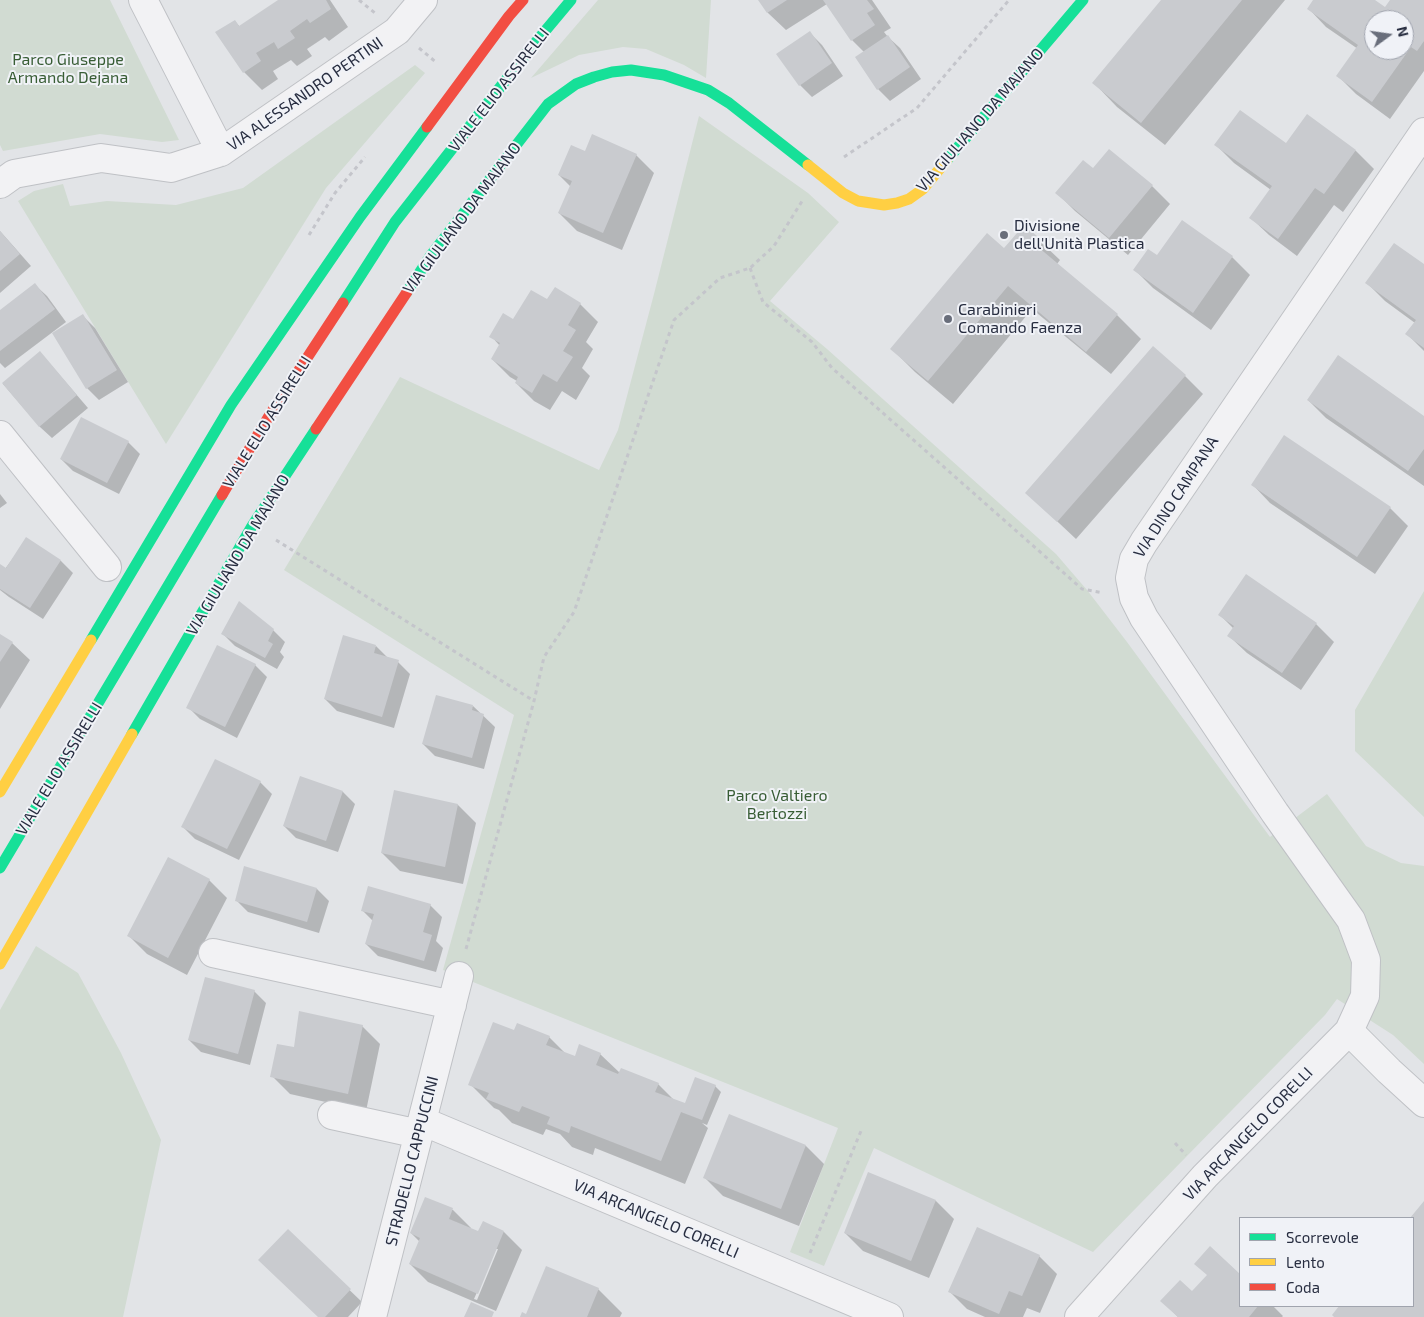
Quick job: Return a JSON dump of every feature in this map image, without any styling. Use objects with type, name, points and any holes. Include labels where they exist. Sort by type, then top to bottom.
[{"type":"main road","points":[[0,792],[232,405],[360,217],[509,16],[523,0]]},
{"type":"main road","name":"VIALE ELIO ASSIRELLI","points":[[0,868],[269,416],[395,222],[530,49],[571,0]]},
{"type":"main road","name":"VIA GIULIANO DA MAIANO","points":[[0,964],[252,526],[431,255],[548,104],[576,84],[612,72],[631,70],[664,75],[708,90],[729,103],[850,197],[873,204],[897,203],[909,199],[923,189],[1083,0]]},
{"type":"street","points":[[143,0],[221,152]]},
{"type":"street","name":"VIA ALESSANDRO PERTINI","points":[[0,184],[14,174],[101,158],[171,168],[221,152],[397,31],[423,0]]},
{"type":"street","name":"VIA DINO CAMPANA","points":[[1348,1031],[1365,996],[1366,960],[1351,920],[1275,813],[1144,618],[1134,598],[1130,578],[1134,559],[1144,542],[1424,132]]},
{"type":"street","points":[[0,436],[107,567]]},
{"type":"street","points":[[213,953],[452,1005]]},
{"type":"street","name":"STRADELLO CAPPUCCINI","points":[[372,1317],[459,976]]},
{"type":"street","points":[[1348,1031],[1424,1103]]},
{"type":"street","name":"VIA ARCANGELO CORELLI","points":[[1079,1317],[1205,1176],[1348,1031]]},
{"type":"street","name":"VIA ARCANGELO CORELLI","points":[[332,1115],[420,1127],[890,1317]]},
{"type":"path","points":[[359,0],[377,14]]},
{"type":"path","points":[[837,161],[917,108],[1009,0]]},
{"type":"path","points":[[459,976],[534,701],[544,657],[574,612],[674,320],[720,278],[750,268],[774,246],[808,193]]},
{"type":"path","points":[[750,268],[763,302],[812,342],[832,368],[1082,589],[1104,593]]},
{"type":"path","points":[[275,539],[534,701]]},
{"type":"path","points":[[800,1279],[861,1131]]},
{"type":"path","points":[[1175,1143],[1188,1157]]},
{"type":"green space","name":"Parco Giuseppe Armando Dejana","points":[[0,0],[110,0],[179,140],[162,142],[100,134],[3,151],[0,145]]},
{"type":"green space","points":[[598,0],[711,0],[706,78],[684,65],[646,49],[623,47],[579,55],[531,78]]},
{"type":"green space","points":[[415,65],[425,73],[326,188],[166,444],[18,201],[34,191],[63,184],[70,206],[107,201],[176,205],[243,188]]},
{"type":"green space","name":"Parco Valtiero Bertozzi","points":[[699,116],[808,193],[839,222],[770,301],[827,349],[1056,554],[1087,590],[1127,642],[1270,837],[1327,794],[1366,846],[1401,863],[1424,866],[1424,1064],[1393,1035],[1337,999],[1325,1015],[1093,1252],[874,1148],[824,1266],[790,1252],[838,1128],[443,970],[514,715],[284,570],[400,377],[599,470],[618,430]]},
{"type":"green space","points":[[1424,591],[1424,817],[1355,751],[1355,710]]},
{"type":"green space","points":[[36,946],[78,973],[121,1053],[161,1140],[123,1317],[0,1317],[0,1010]]},
{"type":"building","points":[[278,0],[326,0],[331,9],[310,23],[307,19],[290,31],[295,38],[278,49],[274,42],[256,53],[261,61],[243,73],[215,32],[235,20],[239,26]]},
{"type":"building","points":[[758,0],[787,0],[767,13]]},
{"type":"building","points":[[823,0],[867,0],[874,9],[867,13],[875,25],[851,41]]},
{"type":"building","points":[[1161,0],[1242,0],[1141,123],[1092,83]]},
{"type":"building","points":[[1313,0],[1375,0],[1385,7],[1390,0],[1424,0],[1424,41],[1417,51],[1414,49],[1414,10],[1364,10],[1364,60],[1402,60],[1372,102],[1336,76],[1358,45],[1307,9]]},
{"type":"building","points":[[810,31],[832,63],[799,86],[776,54]]},
{"type":"building","points":[[888,35],[910,67],[877,90],[855,57]]},
{"type":"building","points":[[1240,110],[1286,143],[1307,114],[1356,150],[1324,194],[1315,188],[1278,239],[1249,218],[1272,186],[1214,145]]},
{"type":"building","points":[[592,134],[637,154],[603,233],[558,213],[572,181],[558,175],[571,145],[585,151]]},
{"type":"building","points":[[1109,149],[1153,185],[1109,238],[1055,193],[1083,160],[1093,168]]},
{"type":"building","points":[[1182,220],[1233,256],[1193,313],[1133,270],[1148,249],[1157,255]]},
{"type":"building","points":[[1024,225],[1037,236],[1032,242],[1118,314],[1086,352],[1008,286],[928,381],[890,349],[987,233],[1004,248]]},
{"type":"building","points":[[0,231],[20,254],[0,271]]},
{"type":"building","points":[[1394,243],[1424,264],[1424,348],[1405,334],[1416,320],[1365,283]]},
{"type":"building","points":[[35,283],[55,309],[0,351],[0,310]]},
{"type":"building","points":[[555,287],[581,303],[568,325],[576,330],[563,351],[573,357],[557,382],[543,374],[532,393],[515,383],[518,377],[491,359],[500,343],[489,337],[503,313],[513,319],[531,290],[547,299]]},
{"type":"building","points":[[83,314],[117,370],[86,389],[52,333]]},
{"type":"building","points":[[1153,346],[1186,375],[1057,522],[1025,493]]},
{"type":"building","points":[[40,351],[77,395],[39,427],[2,383]]},
{"type":"building","points":[[1338,355],[1424,416],[1424,449],[1408,471],[1307,400]]},
{"type":"building","points":[[81,417],[129,441],[107,483],[60,459]]},
{"type":"building","points":[[1284,435],[1391,507],[1357,557],[1251,485]]},
{"type":"building","points":[[26,537],[61,560],[30,608],[0,589],[0,564],[6,568]]},
{"type":"building","points":[[1246,574],[1317,623],[1282,673],[1227,636],[1234,626],[1218,615]]},
{"type":"building","points":[[239,601],[274,629],[268,641],[273,644],[265,658],[221,634]]},
{"type":"building","points":[[0,634],[13,642],[0,662]]},
{"type":"building","points":[[343,635],[376,645],[374,653],[399,660],[382,717],[324,699]]},
{"type":"building","points":[[217,645],[256,664],[225,727],[186,708]]},
{"type":"building","points":[[436,695],[473,705],[472,710],[484,714],[472,758],[422,744]]},
{"type":"building","points":[[215,759],[261,781],[227,849],[181,827]]},
{"type":"building","points":[[300,776],[343,791],[326,841],[283,826]]},
{"type":"building","points":[[394,790],[458,804],[445,867],[381,853]]},
{"type":"building","points":[[168,857],[210,879],[168,958],[127,936]]},
{"type":"building","points":[[244,866],[317,888],[307,922],[235,901]]},
{"type":"building","points":[[368,886],[431,904],[423,932],[432,935],[424,961],[365,944],[374,914],[361,911]]},
{"type":"building","points":[[205,977],[255,990],[238,1054],[188,1040]]},
{"type":"building","points":[[299,1011],[363,1025],[348,1094],[270,1077],[277,1044],[294,1047]]},
{"type":"building","points":[[493,1022],[514,1030],[517,1023],[550,1036],[546,1045],[575,1056],[579,1044],[601,1053],[596,1065],[618,1074],[621,1068],[659,1083],[655,1092],[685,1103],[695,1077],[716,1085],[702,1120],[681,1112],[661,1161],[571,1126],[569,1133],[547,1124],[550,1117],[522,1106],[519,1112],[486,1099],[489,1093],[468,1085]]},
{"type":"building","points":[[729,1114],[806,1145],[781,1209],[703,1178]]},
{"type":"building","points":[[868,1172],[936,1200],[911,1261],[844,1233]]},
{"type":"building","points":[[425,1197],[453,1208],[449,1219],[478,1231],[483,1221],[504,1231],[478,1294],[409,1264],[420,1238],[410,1233]]},
{"type":"building","points":[[1424,1201],[1424,1317],[1334,1317],[1332,1315],[1338,1307],[1414,1307],[1414,1217],[1411,1217]]},
{"type":"building","points":[[977,1227],[1040,1255],[1022,1296],[1009,1291],[999,1314],[948,1292]]},
{"type":"building","points":[[288,1229],[351,1289],[325,1317],[318,1317],[258,1260]]},
{"type":"building","points":[[1210,1246],[1239,1273],[1239,1307],[1257,1307],[1249,1317],[1178,1317],[1160,1301],[1180,1280],[1192,1291],[1207,1275],[1194,1264]]},
{"type":"building","points":[[546,1266],[599,1288],[587,1317],[520,1317],[522,1312],[526,1314]]},
{"type":"building","points":[[471,1302],[494,1312],[492,1317],[464,1317]]},
{"type":"traffic: fast","points":[[343,303],[395,222],[530,49],[571,0]]},
{"type":"traffic: fast","points":[[947,160],[1083,0]]},
{"type":"traffic: fast","points":[[407,292],[431,255],[548,104],[576,84],[594,77],[612,72],[631,70],[664,75],[708,90],[729,103],[808,165]]},
{"type":"traffic: fast","points":[[91,640],[231,405],[360,217],[427,127]]},
{"type":"traffic: fast","points":[[132,734],[252,526],[316,429]]},
{"type":"traffic: fast","points":[[0,868],[222,495]]},
{"type":"traffic: slow","points":[[808,165],[843,193],[858,201],[884,205],[909,199],[923,189],[947,160]]},
{"type":"traffic: slow","points":[[0,792],[91,640]]},
{"type":"traffic: slow","points":[[0,964],[132,734]]},
{"type":"traffic: jam","points":[[427,127],[509,16],[523,0]]},
{"type":"traffic: jam","points":[[316,429],[407,292]]},
{"type":"traffic: jam","points":[[222,495],[269,416],[343,303]]},
{"type":"place","name":"Divisione dell'Unità Plastica","points":[[1004,235]]},
{"type":"place","name":"Carabinieri Comando Faenza","points":[[948,319]]}]
